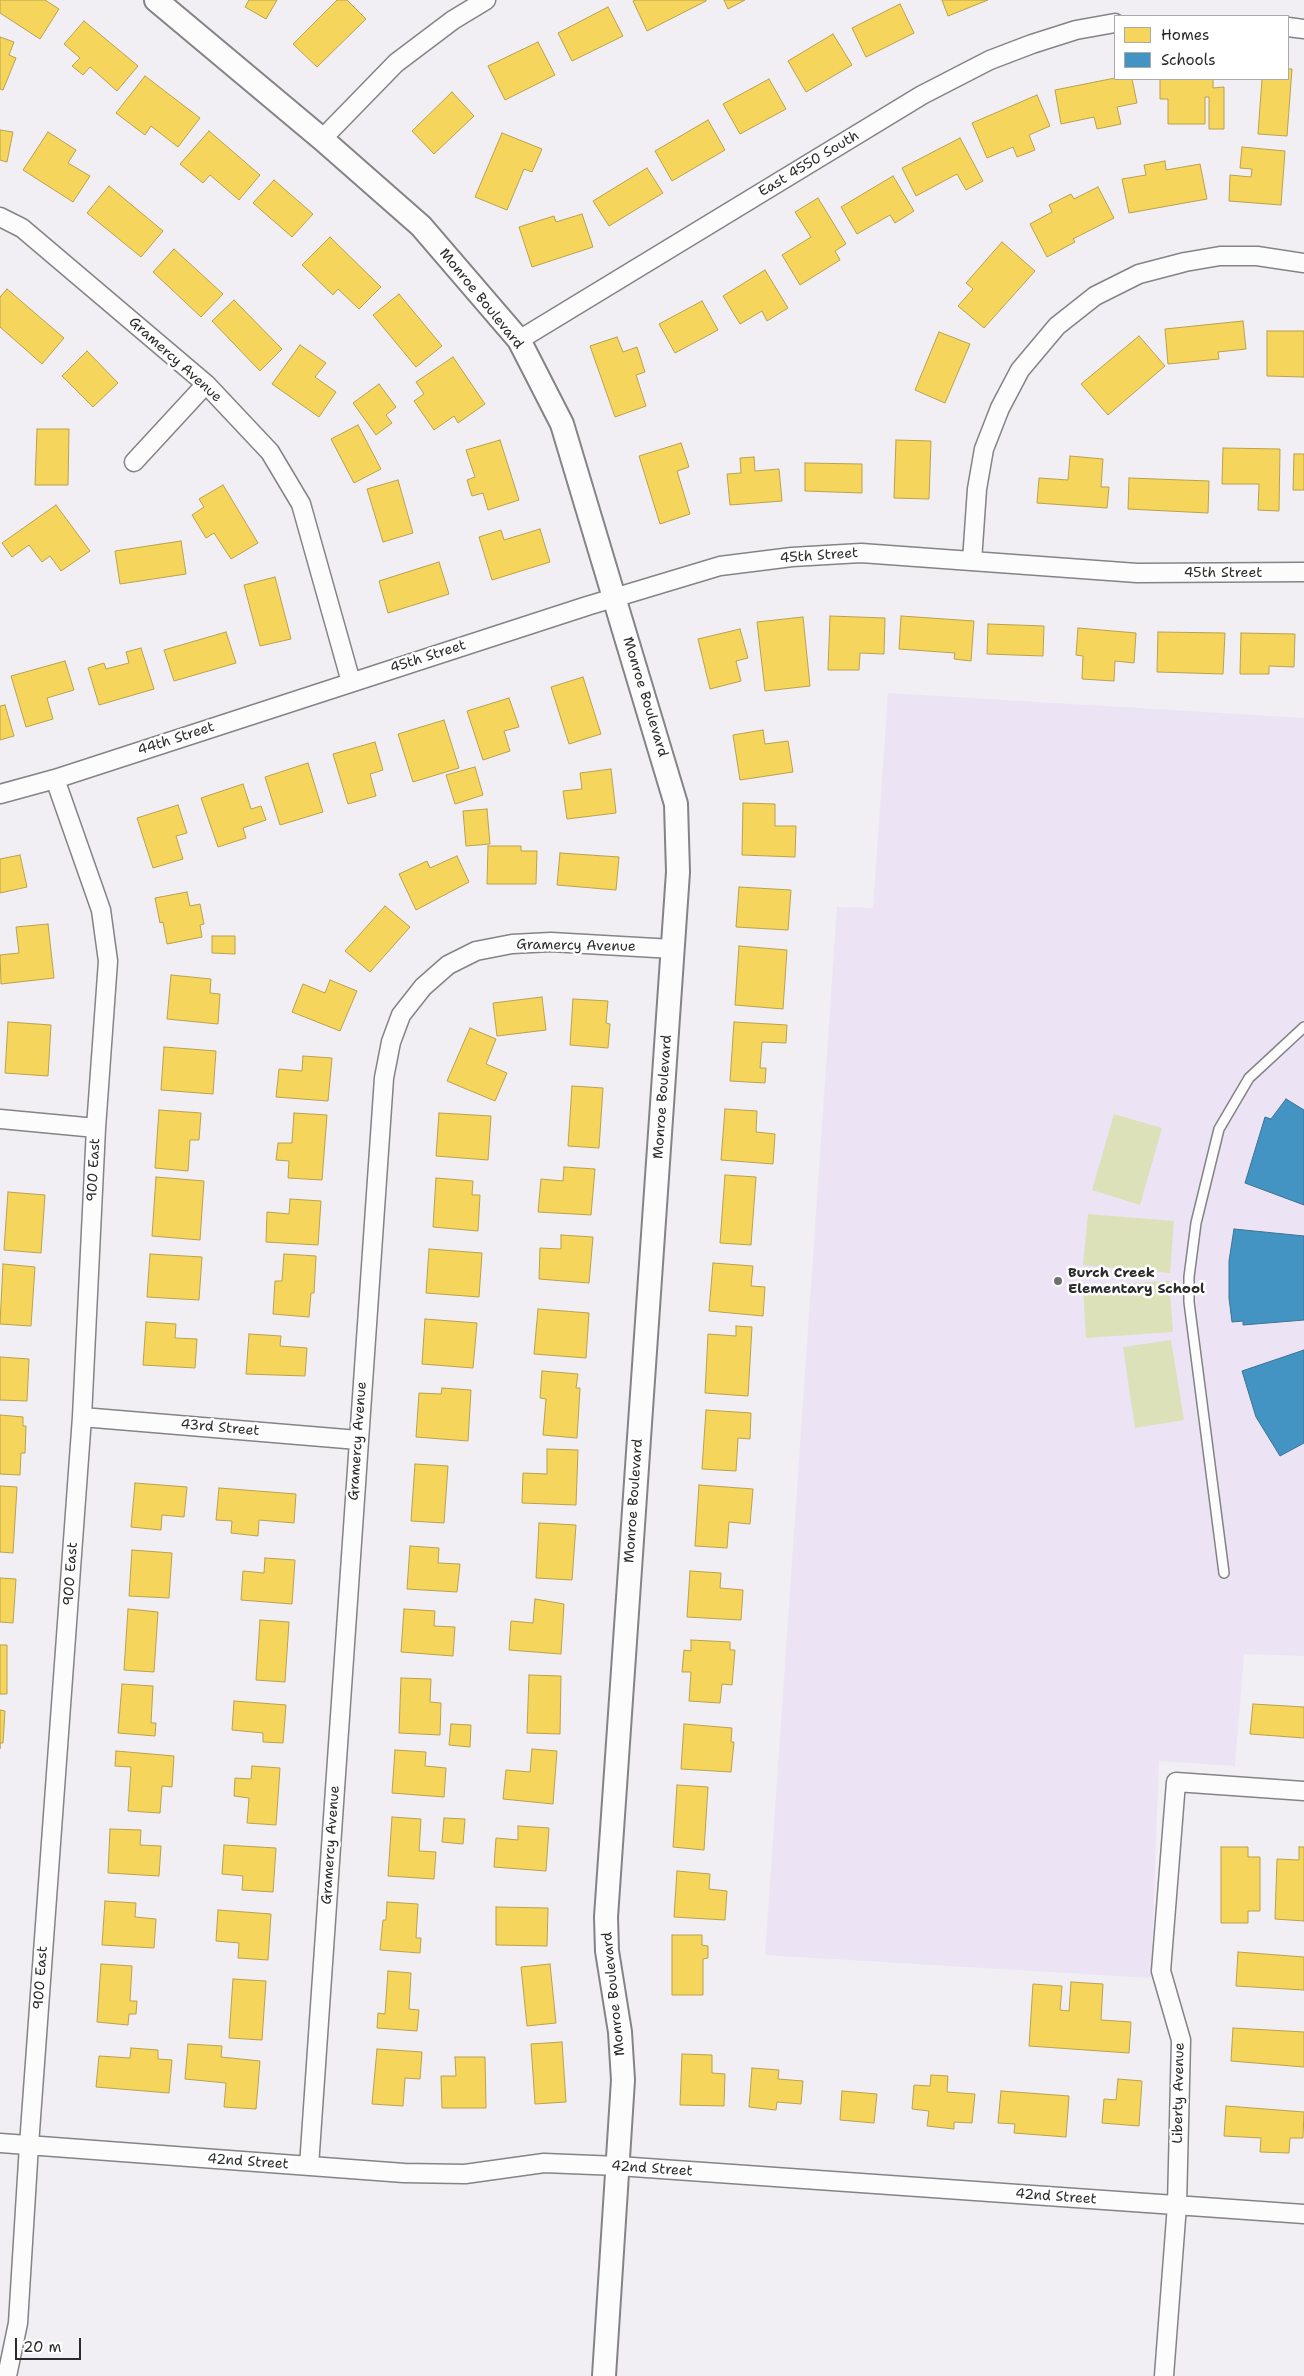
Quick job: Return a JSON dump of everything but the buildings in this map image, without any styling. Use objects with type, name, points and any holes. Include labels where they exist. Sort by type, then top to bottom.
[{"type":"street","name":"Monroe Boulevard","points":[[156,0],[322,139],[421,226],[519,340],[562,424],[676,804],[678,872],[606,1917],[607,1951],[620,2032],[624,2080],[604,2376]]},
{"type":"street","points":[[322,139],[396,63],[453,20],[486,0]]},
{"type":"street","name":"East 4550 South","points":[[519,340],[922,95],[990,60],[1032,44],[1076,30],[1114,23]]},
{"type":"street","points":[[1289,27],[1304,30]]},
{"type":"street","name":"Gramercy Avenue","points":[[0,218],[22,228],[206,384],[270,452],[300,504],[351,682]]},
{"type":"street","points":[[972,561],[977,489],[984,449],[1000,408],[1020,370],[1057,326],[1095,296],[1130,278],[1185,262],[1220,256],[1257,256],[1304,263]]},
{"type":"street","points":[[134,462],[206,384]]},
{"type":"street","name":"45th Street","points":[[351,682],[720,566],[792,557],[862,553],[1137,573],[1304,572]]},
{"type":"street","name":"44th Street","points":[[0,794],[55,779],[351,682]]},
{"type":"street","name":"900 East","points":[[6,2376],[18,2323],[29,2145],[82,1417],[96,1128],[108,961],[101,910],[55,779]]},
{"type":"street","name":"Gramercy Avenue","points":[[309,2166],[384,1078],[390,1042],[402,1014],[423,987],[448,965],[476,951],[512,944],[551,942],[673,949]]},
{"type":"street","points":[[0,1119],[96,1128]]},
{"type":"street","name":"43rd Street","points":[[82,1417],[358,1440]]},
{"type":"street","name":"Liberty Avenue","points":[[1164,2376],[1177,2205],[1182,2040],[1161,1972],[1176,1782],[1304,1791]]},
{"type":"street","name":"42nd Street","points":[[0,2143],[404,2173],[465,2174],[544,2163],[618,2166],[1304,2214]]},
{"type":"lane","points":[[1224,1572],[1188,1302],[1196,1223],[1219,1129],[1249,1078],[1304,1027]]},
{"type":"shaded area","name":"Burch Creek Elementary School","points":[[888,693],[1304,718],[1304,1656],[1244,1654],[1235,1766],[1159,1761],[1151,1978],[765,1955],[837,907],[873,908]]},
{"type":"green space","points":[[1114,1114],[1162,1128],[1140,1205],[1092,1190]]},
{"type":"green space","points":[[1088,1214],[1174,1221],[1170,1273],[1083,1265]]},
{"type":"green space","points":[[1169,1281],[1173,1332],[1086,1338],[1083,1286]]},
{"type":"green space","points":[[1171,1340],[1184,1420],[1135,1428],[1123,1347]]},
{"type":"place","name":"Burch Creek Elementary School","points":[[1058,1281]]}]
